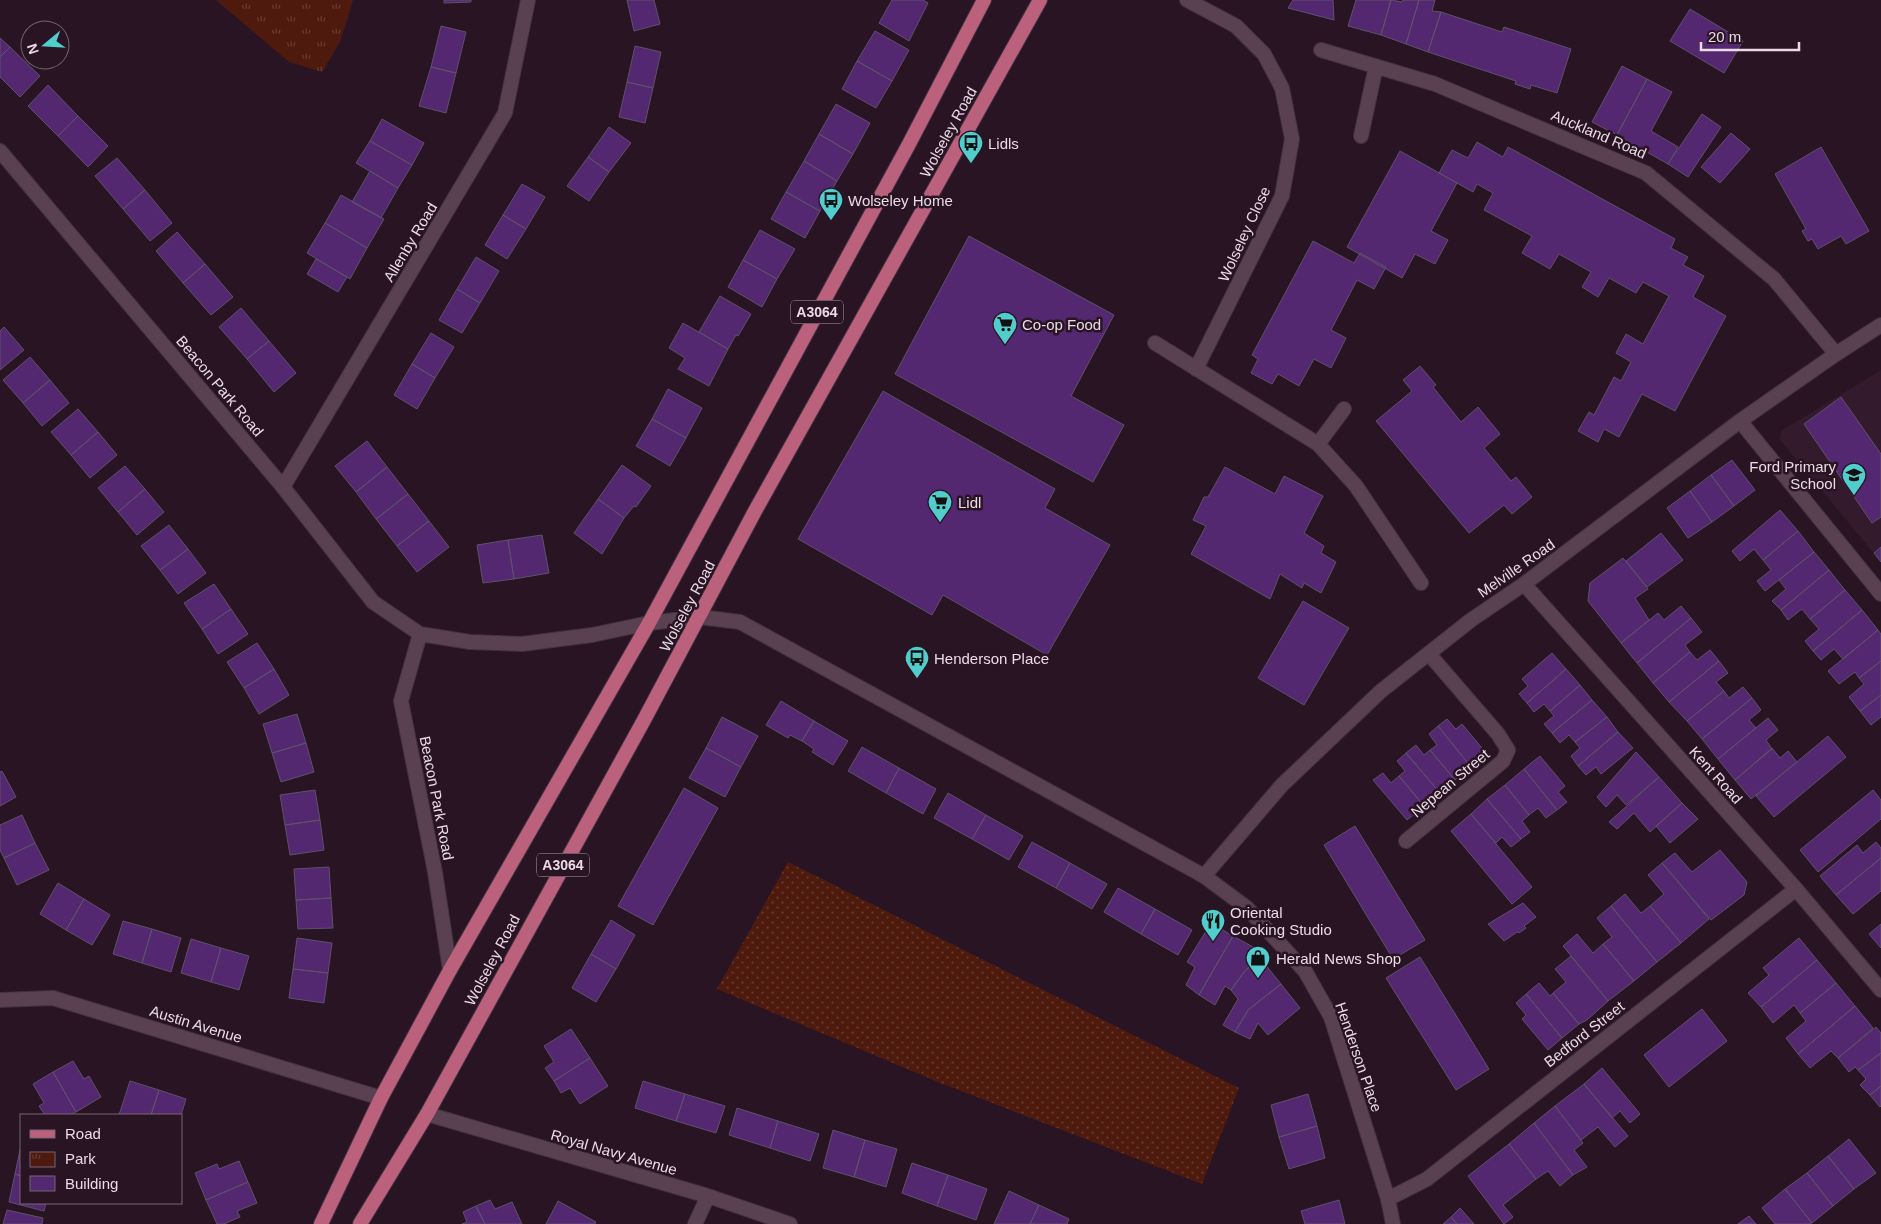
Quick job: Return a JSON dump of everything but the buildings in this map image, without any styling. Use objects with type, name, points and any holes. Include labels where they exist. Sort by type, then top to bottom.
[{"type":"main road","name":"Wolseley Road","points":[[321,1224],[381,1098],[450,970],[648,622],[909,144],[984,0]]},
{"type":"main road","name":"Wolseley Road","points":[[360,1224],[427,1114],[700,617],[755,511],[1040,0]]},
{"type":"street","name":"Allenby Road","points":[[283,487],[505,113],[528,0]]},
{"type":"street","name":"Wolseley Close","points":[[1187,0],[1236,26],[1264,54],[1282,88],[1292,139],[1282,196],[1196,369]]},
{"type":"street","name":"Auckland Road","points":[[1321,50],[1435,84],[1646,173],[1731,240],[1774,278],[1836,354]]},
{"type":"street","points":[[1361,136],[1376,66]]},
{"type":"street","name":"Beacon Park Road","points":[[0,150],[283,487],[373,602],[420,634],[470,642],[522,644],[592,635],[648,622]]},
{"type":"street","name":"Melville Road","points":[[1204,876],[1282,785],[1381,691],[1471,620],[1524,584],[1740,421],[1881,325]]},
{"type":"street","points":[[1155,343],[1318,444],[1356,486],[1422,583]]},
{"type":"street","points":[[1318,444],[1344,409]]},
{"type":"street","points":[[1740,421],[1881,594]]},
{"type":"street","name":"Kent Road","points":[[1524,584],[1796,889],[1881,990]]},
{"type":"street","name":"Henderson Place","points":[[648,622],[700,617],[740,622],[1204,876],[1247,908],[1305,971],[1330,1017],[1388,1199],[1393,1224]]},
{"type":"street","name":"Beacon Park Road","points":[[420,634],[402,701],[435,872],[450,970]]},
{"type":"street","name":"Nepean Street","points":[[1406,841],[1503,761],[1508,750],[1498,734],[1429,654]]},
{"type":"street","name":"Bedford Street","points":[[1388,1199],[1427,1179],[1796,889]]},
{"type":"street","name":"Austin Avenue","points":[[0,1000],[53,998],[381,1098]]},
{"type":"street","name":"Royal Navy Avenue","points":[[427,1114],[708,1196],[790,1224]]},
{"type":"street","points":[[695,1224],[708,1196]]},
{"type":"shaded area","name":"Ford Primary School","points":[[1881,370],[1881,562],[1780,440],[1781,431]]},
{"type":"green space","points":[[216,0],[353,0],[340,42],[322,72],[289,62]]},
{"type":"green space","points":[[788,862],[1239,1088],[1202,1184],[938,1082],[717,989]]},
{"type":"place","name":"Lidls","points":[[971,164]]},
{"type":"place","name":"Wolseley Home","points":[[831,221]]},
{"type":"place","name":"Co-op Food","points":[[1005,345]]},
{"type":"place","name":"Ford Primary School","points":[[1854,496]]},
{"type":"place","name":"Lidl","points":[[940,523]]},
{"type":"place","name":"Henderson Place","points":[[917,679]]},
{"type":"place","name":"Oriental Cooking Studio","points":[[1213,942]]},
{"type":"place","name":"Herald News Shop","points":[[1258,979]]}]
